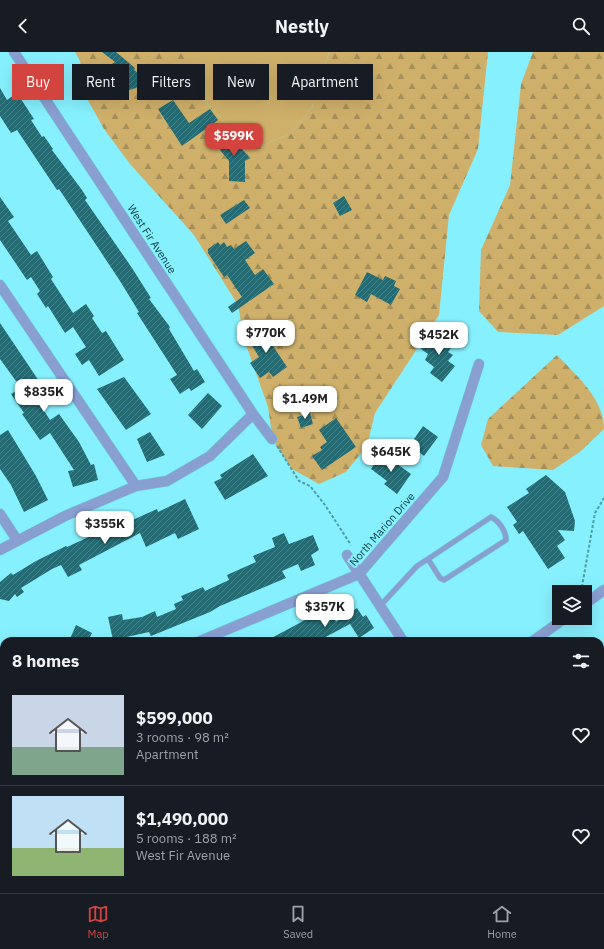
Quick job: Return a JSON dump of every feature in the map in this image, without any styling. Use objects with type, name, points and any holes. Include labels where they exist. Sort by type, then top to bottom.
[{"type":"street","name":"West Fir Avenue","points":[[14,52],[253,414],[272,439]]},
{"type":"street","points":[[0,285],[136,486]]},
{"type":"street","name":"North Marion Drive","points":[[210,637],[360,574],[443,477],[478,364]]},
{"type":"street","points":[[0,550],[65,516],[136,486],[167,481],[210,456],[253,414]]},
{"type":"street","points":[[0,514],[17,540]]},
{"type":"street","points":[[347,555],[401,637]]},
{"type":"street","points":[[592,599],[604,590]]},
{"type":"street","points":[[539,637],[555,625]]},
{"type":"lane","points":[[380,606],[418,566],[428,559],[492,517],[496,520],[506,535],[506,540],[444,580],[440,578],[428,559]]},
{"type":"path","points":[[272,439],[299,481],[310,486],[325,505],[353,548],[347,555]]},
{"type":"path","points":[[582,585],[595,513],[604,498]]},
{"type":"green space","points":[[75,52],[187,52],[187,64],[137,64],[137,100],[204,100],[231,129],[264,145],[291,133],[312,107],[314,100],[373,100],[373,64],[325,64],[329,52],[488,52],[478,149],[449,215],[439,315],[375,413],[367,446],[346,472],[319,484],[292,469],[273,441],[268,407],[244,339],[238,305],[194,235],[130,164],[104,129],[88,100],[129,100],[129,64],[80,64]]},
{"type":"green space","points":[[187,52],[329,52],[325,64],[277,64],[277,100],[314,100],[312,107],[291,133],[264,145],[231,129],[205,101],[205,64],[187,64]]},
{"type":"green space","points":[[533,52],[604,52],[604,306],[558,335],[498,332],[479,311],[481,250],[510,185],[521,84]]},
{"type":"green space","points":[[557,355],[581,380],[594,398],[603,418],[604,429],[581,451],[553,470],[493,466],[481,445],[488,419]]},
{"type":"building","points":[[102,52],[116,52],[135,68],[134,70],[137,72],[136,88],[129,90],[129,64],[112,64],[115,62]]},
{"type":"building","points":[[0,88],[7,100],[12,96],[12,100],[22,100],[34,119],[31,120],[42,137],[44,136],[53,149],[52,150],[82,190],[87,198],[85,200],[132,268],[151,298],[149,299],[170,327],[169,329],[194,371],[197,369],[205,382],[191,391],[189,388],[180,394],[170,379],[177,375],[137,313],[139,312],[120,281],[59,189],[57,190],[17,130],[11,133],[0,116]]},
{"type":"building","points":[[173,100],[189,123],[210,109],[218,120],[182,146],[158,109]]},
{"type":"building","points":[[226,132],[230,137],[234,134],[243,144],[240,147],[250,158],[245,161],[245,182],[229,181],[229,161],[220,150],[222,148],[216,142]]},
{"type":"building","points":[[344,196],[352,210],[340,216],[333,203]]},
{"type":"building","points":[[0,197],[14,217],[8,221],[31,255],[37,251],[53,277],[51,279],[73,313],[86,304],[94,316],[92,318],[102,333],[106,331],[124,360],[99,376],[89,360],[82,365],[75,354],[86,347],[73,327],[65,333],[48,306],[46,308],[37,294],[40,291],[31,277],[27,280],[0,240]]},
{"type":"building","points":[[244,200],[250,208],[226,224],[220,215]]},
{"type":"building","points":[[246,241],[255,253],[245,260],[255,275],[263,269],[274,284],[232,313],[228,307],[242,297],[227,275],[224,277],[208,253],[208,249],[218,242],[220,245],[224,242],[227,247],[231,245],[234,249]]},
{"type":"building","points":[[367,272],[383,280],[385,276],[396,281],[394,286],[400,289],[391,305],[371,294],[367,302],[355,295]]},
{"type":"building","points":[[0,323],[39,381],[37,382],[45,394],[37,400],[50,420],[59,414],[79,442],[91,465],[94,464],[98,480],[73,487],[68,471],[74,470],[50,433],[40,440],[22,414],[24,413],[11,394],[21,388],[0,359]]},
{"type":"building","points":[[266,325],[274,337],[269,340],[287,367],[273,377],[269,372],[260,378],[250,363],[259,357],[247,337]]},
{"type":"building","points":[[432,333],[440,339],[442,336],[444,338],[446,334],[453,339],[451,343],[453,345],[448,352],[453,355],[448,361],[455,366],[442,382],[430,373],[434,367],[425,360],[428,354],[421,349]]},
{"type":"building","points":[[124,377],[151,414],[126,430],[97,389]]},
{"type":"building","points":[[208,393],[222,406],[202,429],[188,415]]},
{"type":"building","points":[[310,413],[313,424],[301,428],[297,417]]},
{"type":"building","points":[[336,418],[356,447],[322,470],[312,456],[322,450],[320,447],[327,442],[319,430]]},
{"type":"building","points":[[423,426],[438,437],[424,456],[410,445]]},
{"type":"building","points":[[8,430],[36,476],[48,500],[24,512],[11,485],[0,469],[0,435]]},
{"type":"building","points":[[150,432],[165,455],[147,462],[137,439]]},
{"type":"building","points":[[382,453],[411,474],[397,494],[384,484],[387,481],[371,469]]},
{"type":"building","points":[[253,454],[268,476],[225,500],[214,482],[222,478],[220,475]]},
{"type":"building","points":[[546,475],[565,492],[575,521],[574,531],[558,530],[565,540],[557,546],[565,558],[548,569],[523,531],[519,534],[513,525],[517,522],[507,507],[529,493],[526,489]]},
{"type":"building","points":[[185,499],[199,529],[178,539],[175,533],[146,547],[140,533],[79,565],[82,570],[68,577],[61,565],[21,588],[24,592],[17,597],[15,594],[9,601],[0,599],[0,582],[11,573],[13,575],[36,561],[66,546],[67,547],[119,523],[125,521],[126,523],[157,509],[158,512]]},
{"type":"building","points":[[284,533],[289,544],[313,535],[319,550],[311,555],[315,565],[301,571],[298,564],[282,571],[286,578],[220,606],[210,612],[151,636],[149,632],[126,637],[112,637],[108,617],[122,614],[123,620],[142,617],[155,611],[157,617],[176,609],[174,604],[183,600],[181,596],[203,587],[205,591],[229,580],[227,575],[256,562],[253,556],[275,547],[272,538]]},
{"type":"building","points":[[357,608],[363,617],[366,615],[374,628],[360,637],[358,637],[350,624],[326,637],[273,637],[320,612],[325,620],[333,616],[336,622]]},
{"type":"building","points":[[76,625],[92,633],[90,637],[71,637]]}]
